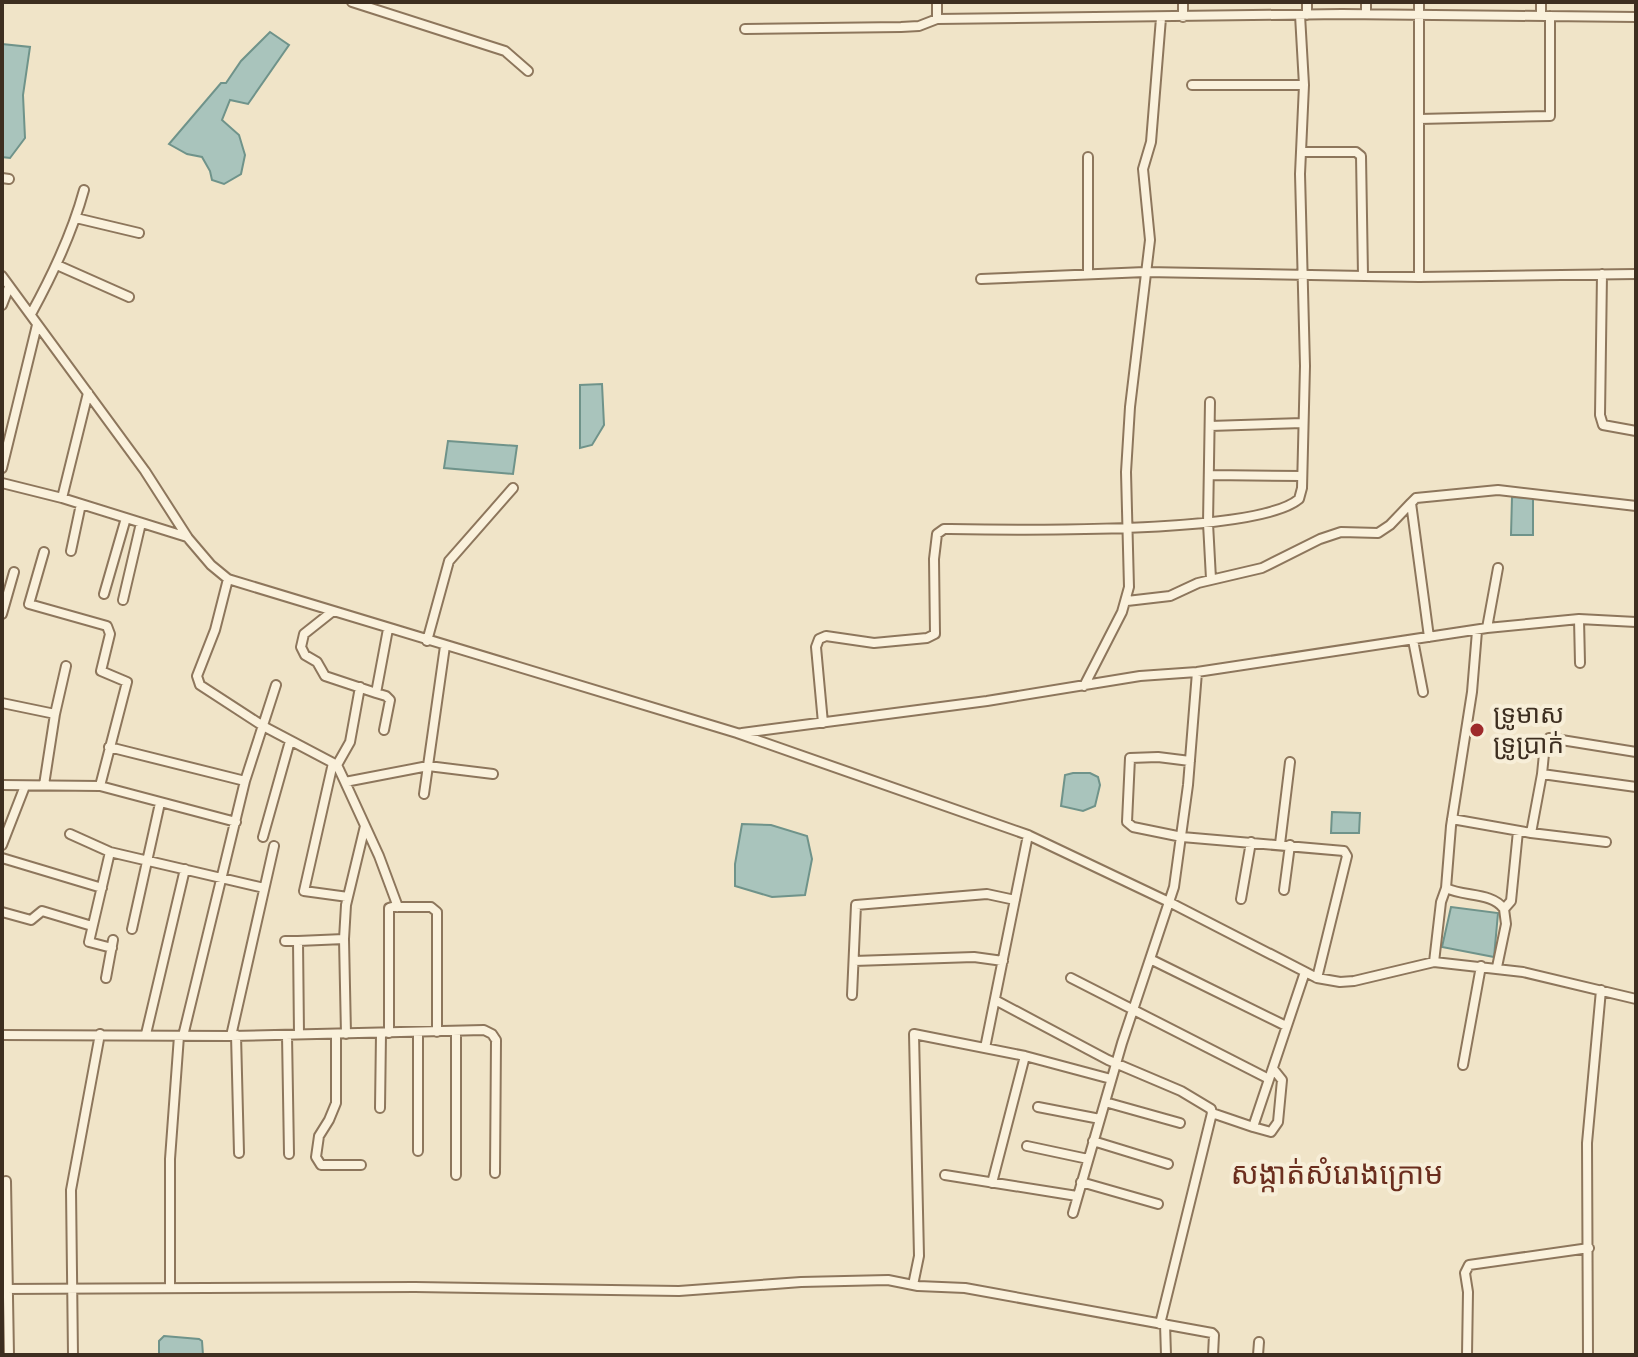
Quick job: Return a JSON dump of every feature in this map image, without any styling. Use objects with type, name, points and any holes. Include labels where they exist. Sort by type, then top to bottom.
[{"type":"street","points":[[352,2],[505,51],[528,71]]},
{"type":"street","points":[[937,2],[937,19]]},
{"type":"street","points":[[1183,2],[1183,17]]},
{"type":"street","points":[[823,723],[816,647],[819,639],[826,636],[874,643],[927,638],[935,634],[934,559],[937,534],[944,529],[1208,523],[1268,512],[1293,504],[1301,495],[1305,366],[1301,152],[1304,15],[1307,2]]},
{"type":"street","points":[[1366,2],[1366,14]]},
{"type":"street","points":[[1419,2],[1419,277]]},
{"type":"street","points":[[1419,119],[1550,116],[1545,16],[1541,2]]},
{"type":"street","points":[[745,29],[901,27],[919,26],[937,19],[1366,14],[1636,17]]},
{"type":"street","points":[[1084,686],[1127,601],[1129,587],[1126,472],[1130,407],[1150,233],[1143,169],[1151,142],[1161,18]]},
{"type":"street","points":[[1192,85],[1304,85]]},
{"type":"street","points":[[1301,152],[1356,152],[1361,156],[1363,275]]},
{"type":"street","points":[[1088,157],[1088,274]]},
{"type":"street","points":[[31,314],[57,265],[84,190]]},
{"type":"street","points":[[76,218],[139,233]]},
{"type":"street","points":[[57,265],[129,297]]},
{"type":"street","points":[[981,279],[1145,272],[1419,277],[1636,274]]},
{"type":"street","points":[[1602,274],[1600,415],[1603,425],[1636,431]]},
{"type":"street","points":[[2,276],[158,490],[188,538],[228,579],[737,733],[1028,835],[1169,902],[1317,978],[1354,981],[1434,962],[1497,967],[1636,999]]},
{"type":"street","points":[[2,305],[9,287]]},
{"type":"street","points":[[2,468],[37,325]]},
{"type":"street","points":[[62,498],[88,393]]},
{"type":"street","points":[[1210,402],[1208,523],[1211,579]]},
{"type":"street","points":[[1210,426],[1303,423]]},
{"type":"street","points":[[1210,475],[1302,476]]},
{"type":"street","points":[[2,483],[62,498],[188,538]]},
{"type":"street","points":[[427,641],[449,561],[513,488]]},
{"type":"street","points":[[1127,601],[1170,596],[1211,579],[1262,568],[1341,532],[1378,533],[1416,498],[1498,490],[1636,506]]},
{"type":"street","points":[[1411,503],[1429,637]]},
{"type":"street","points":[[71,551],[81,504]]},
{"type":"street","points":[[104,594],[126,518]]},
{"type":"street","points":[[123,600],[141,523]]},
{"type":"street","points":[[44,552],[29,604],[107,626],[110,634],[101,671],[127,682],[100,786]]},
{"type":"street","points":[[1487,628],[1498,568]]},
{"type":"street","points":[[2,614],[14,572]]},
{"type":"street","points":[[228,579],[198,681],[263,726],[335,764],[365,826],[398,907]]},
{"type":"street","points":[[333,611],[304,634],[301,647],[305,655],[317,662],[325,676],[386,696],[390,700],[384,730]]},
{"type":"street","points":[[737,733],[1140,676],[1197,672],[1487,628],[1579,619],[1636,622]]},
{"type":"street","points":[[1579,619],[1580,663]]},
{"type":"street","points":[[376,693],[388,629]]},
{"type":"street","points":[[1434,962],[1472,692],[1477,631]]},
{"type":"street","points":[[1413,640],[1423,692]]},
{"type":"street","points":[[424,794],[445,646]]},
{"type":"street","points":[[44,785],[66,666]]},
{"type":"street","points":[[1073,1213],[1111,1079],[1169,902],[1182,837],[1197,672]]},
{"type":"street","points":[[170,1287],[170,1159],[181,1036],[245,781],[276,685]]},
{"type":"street","points":[[348,897],[304,891],[335,764],[350,742],[360,687]]},
{"type":"street","points":[[2,703],[55,714]]},
{"type":"street","points":[[1531,833],[1545,744],[1549,738],[1636,752]]},
{"type":"street","points":[[263,837],[290,741]]},
{"type":"street","points":[[109,747],[245,781]]},
{"type":"street","points":[[1190,761],[1139,756],[1130,758],[1127,822],[1142,830],[1182,837],[1344,851],[1347,856],[1317,978]]},
{"type":"street","points":[[1280,844],[1290,762]]},
{"type":"street","points":[[345,782],[428,766],[493,774]]},
{"type":"street","points":[[1542,774],[1636,787]]},
{"type":"street","points":[[2,785],[100,786],[236,822]]},
{"type":"street","points":[[2,845],[25,786]]},
{"type":"street","points":[[132,929],[160,803]]},
{"type":"street","points":[[1452,819],[1606,842]]},
{"type":"street","points":[[361,1165],[321,1165],[316,1157],[319,1136],[336,1103],[348,897],[365,826]]},
{"type":"street","points":[[1504,909],[1511,901],[1518,831]]},
{"type":"street","points":[[70,834],[110,852],[264,888]]},
{"type":"street","points":[[985,1048],[1028,835]]},
{"type":"street","points":[[1241,899],[1251,842]]},
{"type":"street","points":[[1284,890],[1290,845]]},
{"type":"street","points":[[239,1153],[234,1035],[274,846]]},
{"type":"street","points":[[106,978],[112,944],[89,942],[110,852]]},
{"type":"street","points":[[2,858],[102,888]]},
{"type":"street","points":[[146,1034],[185,869]]},
{"type":"street","points":[[1446,888],[1495,900],[1504,909],[1506,924],[1497,967]]},
{"type":"street","points":[[852,995],[856,905],[987,894],[1015,900]]},
{"type":"street","points":[[380,1108],[389,908],[431,907],[437,912],[437,1032]]},
{"type":"street","points":[[2,912],[31,920],[42,911],[92,926]]},
{"type":"street","points":[[285,941],[344,939]]},
{"type":"street","points":[[298,941],[299,1034]]},
{"type":"street","points":[[854,961],[974,957],[1003,961]]},
{"type":"street","points":[[1150,959],[1286,1026]]},
{"type":"street","points":[[1463,1065],[1481,966]]},
{"type":"street","points":[[1253,1127],[1305,972]]},
{"type":"street","points":[[1071,978],[1133,1011],[1282,1080],[1278,1122],[1271,1132],[1212,1113]]},
{"type":"street","points":[[1588,1355],[1587,1143],[1601,990]]},
{"type":"street","points":[[995,1000],[1116,1063],[1209,1106],[1212,1113],[1162,1324],[1166,1355]]},
{"type":"street","points":[[2,1035],[385,1034],[484,1030],[496,1040],[495,1173]]},
{"type":"street","points":[[456,1032],[456,1175]]},
{"type":"street","points":[[418,1033],[418,1151]]},
{"type":"street","points":[[73,1355],[71,1190],[100,1034]]},
{"type":"street","points":[[913,1285],[919,1256],[914,1034],[1025,1056],[1111,1079]]},
{"type":"street","points":[[287,1035],[289,1154]]},
{"type":"street","points":[[992,1183],[1025,1056]]},
{"type":"street","points":[[1105,1102],[1180,1123]]},
{"type":"street","points":[[1038,1107],[1100,1119]]},
{"type":"street","points":[[1093,1141],[1168,1164]]},
{"type":"street","points":[[1027,1146],[1088,1159]]},
{"type":"street","points":[[945,1175],[1077,1196]]},
{"type":"street","points":[[6,1181],[5,1289],[9,1355]]},
{"type":"street","points":[[1081,1182],[1158,1204]]},
{"type":"street","points":[[1467,1355],[1468,1292],[1465,1273],[1469,1265],[1589,1248]]},
{"type":"street","points":[[5,1289],[415,1287],[679,1291],[801,1282],[888,1280],[965,1288],[1214,1334],[1213,1355]]},
{"type":"street","points":[[1258,1355],[1259,1342]]},
{"type":"water","points":[[270,32],[289,45],[248,104],[230,100],[222,120],[239,135],[245,155],[241,174],[224,184],[212,180],[202,157],[187,154],[169,144]]},
{"type":"water","points":[[2,44],[30,47],[23,95],[25,138],[10,158],[2,157]]},
{"type":"water","points":[[602,384],[604,425],[592,445],[580,448],[580,385]]},
{"type":"water","points":[[448,441],[517,446],[513,474],[444,468]]},
{"type":"water","points":[[1512,497],[1533,498],[1533,535],[1511,535]]},
{"type":"water","points":[[1090,773],[1098,777],[1100,785],[1095,806],[1083,811],[1061,806],[1065,775]]},
{"type":"water","points":[[1332,812],[1360,813],[1359,833],[1331,833]]},
{"type":"water","points":[[742,824],[771,825],[807,836],[812,859],[805,895],[772,897],[735,886],[735,864]]},
{"type":"water","points":[[1451,907],[1498,913],[1494,957],[1442,947]]},
{"type":"water","points":[[164,1336],[199,1339],[202,1341],[203,1355],[159,1355],[159,1341]]},
{"type":"place","name":"ទ្រូមាស ទ្រូប្រាក់","points":[[1477,730]]},
{"type":"district","name":"សង្កាត់សំរោងក្រោម","points":[[1337,1175]]}]
